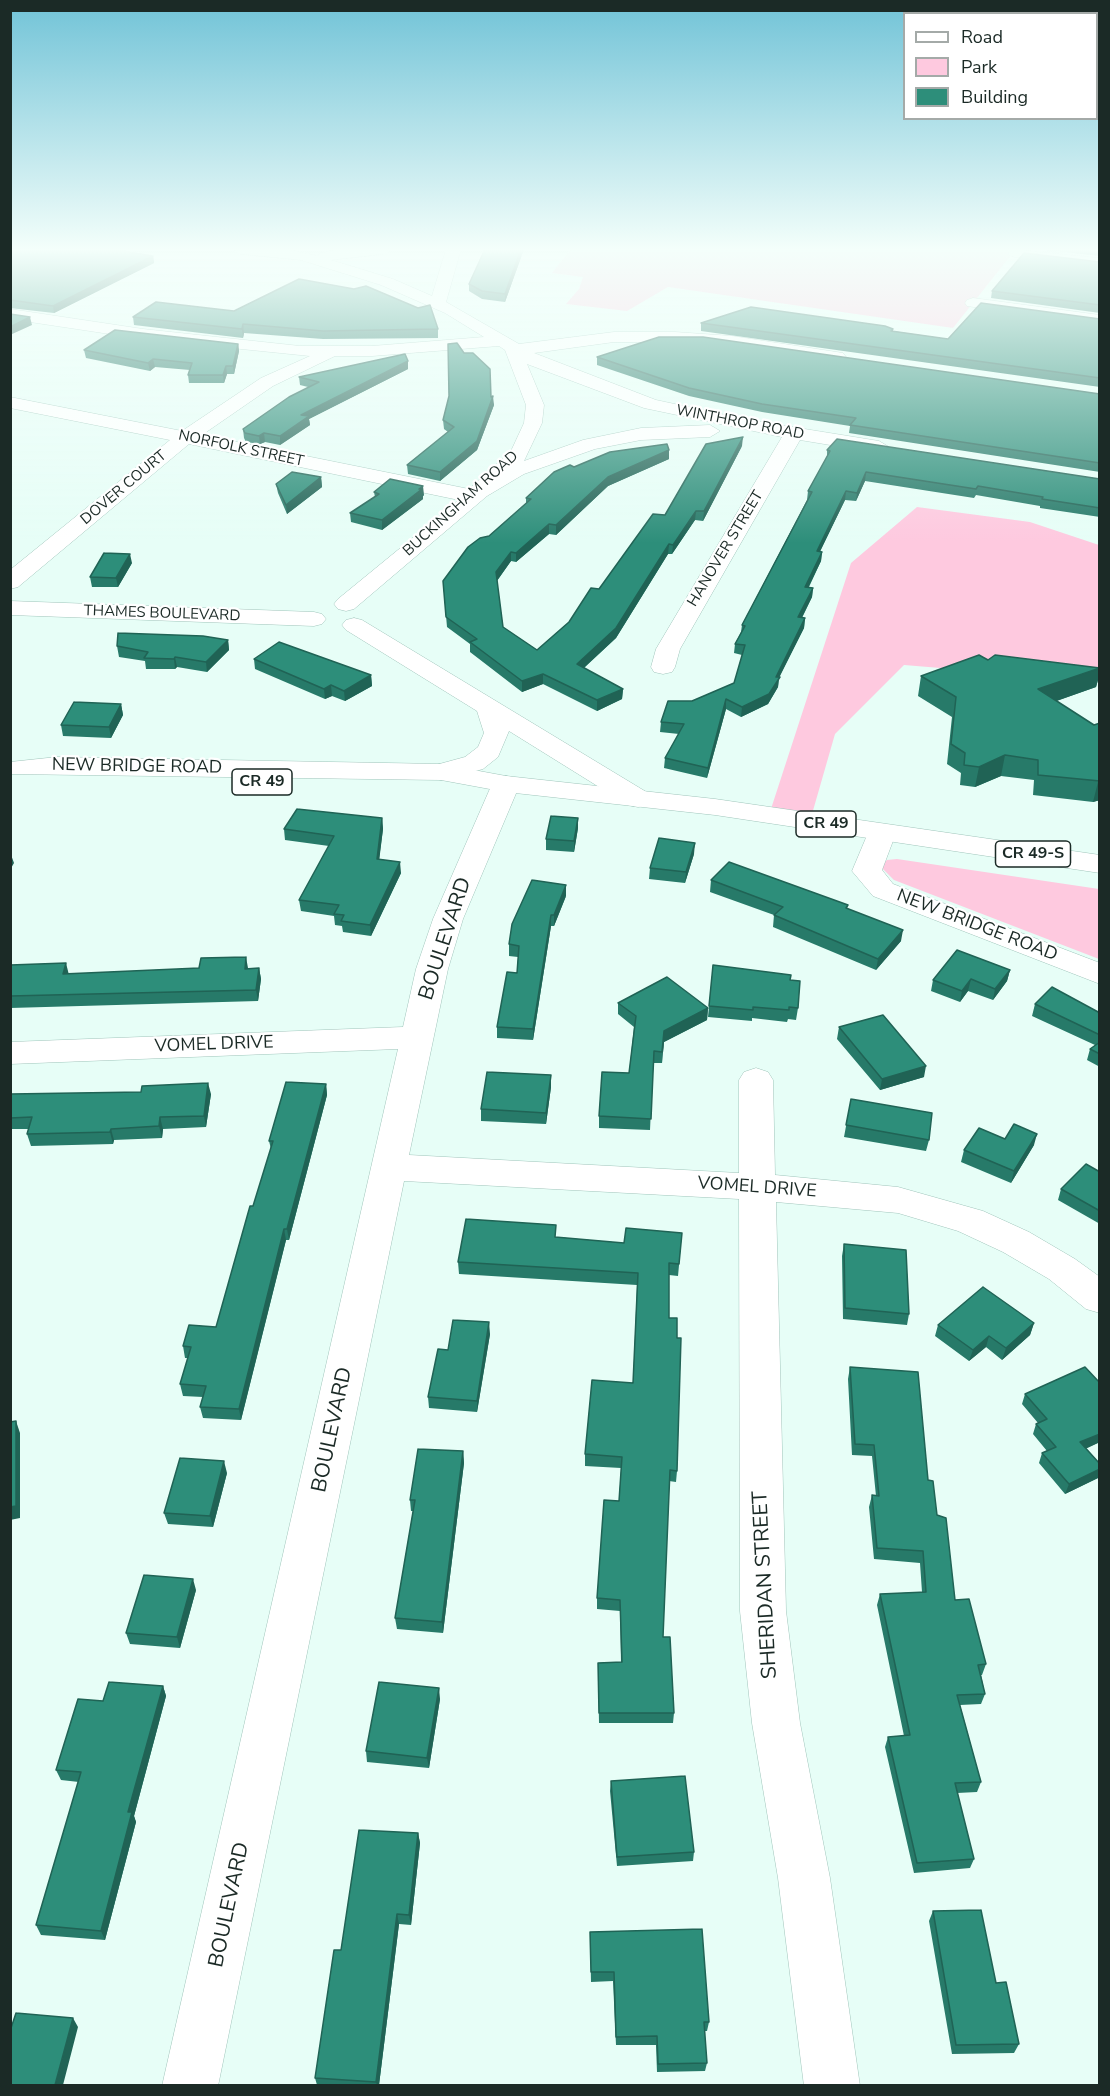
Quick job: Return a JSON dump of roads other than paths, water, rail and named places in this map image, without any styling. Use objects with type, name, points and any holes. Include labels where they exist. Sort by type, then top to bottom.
[{"type":"street","points":[[247,347],[338,351],[479,347]]},
{"type":"street","name":"BUCKINGHAM ROAD","points":[[350,615],[472,496],[520,454],[533,423],[535,405],[506,347]]},
{"type":"street","name":"WINTHROP ROAD","points":[[508,347],[558,371],[651,404],[704,417],[900,450]]},
{"type":"street","points":[[558,371],[561,355],[569,347]]},
{"type":"street","points":[[765,347],[850,359]]},
{"type":"street","name":"DOVER COURT","points":[[10,582],[185,438],[267,382],[338,351]]},
{"type":"street","name":"NORFOLK STREET","points":[[10,402],[472,496]]},
{"type":"street","points":[[472,496],[540,460],[616,438],[693,431],[791,433]]},
{"type":"street","name":"HANOVER STREET","points":[[663,667],[668,648],[791,433]]},
{"type":"street","name":"THAMES BOULEVARD","points":[[10,608],[314,619],[318,624],[331,628],[350,615]]},
{"type":"street","points":[[350,615],[488,707],[638,799]]},
{"type":"street","points":[[441,772],[468,766],[489,752],[497,733],[488,707]]},
{"type":"street","name":"NEW BRIDGE ROAD","points":[[13,771],[57,765],[441,772],[474,776],[506,784],[638,799]]},
{"type":"street","name":"NEW BRIDGE ROAD","points":[[13,771],[458,790],[506,784]]},
{"type":"street","name":"BOULEVARD","points":[[190,2085],[432,969],[448,919],[506,784]]},
{"type":"street","name":"CR 49","points":[[638,799],[882,833]]},
{"type":"street","name":"NEW BRIDGE ROAD","points":[[882,833],[868,863],[867,871],[883,890],[1100,974]]},
{"type":"street","name":"CR 49-S","points":[[882,833],[1100,864]]},
{"type":"street","name":"VOMEL DRIVE","points":[[10,1053],[417,1037]]},
{"type":"street","name":"SHERIDAN STREET","points":[[756,1080],[763,1611],[776,1723],[804,1878],[831,2085]]},
{"type":"street","name":"VOMEL DRIVE","points":[[390,1167],[757,1187],[898,1200],[970,1221],[1016,1242],[1062,1269],[1100,1298]]}]
